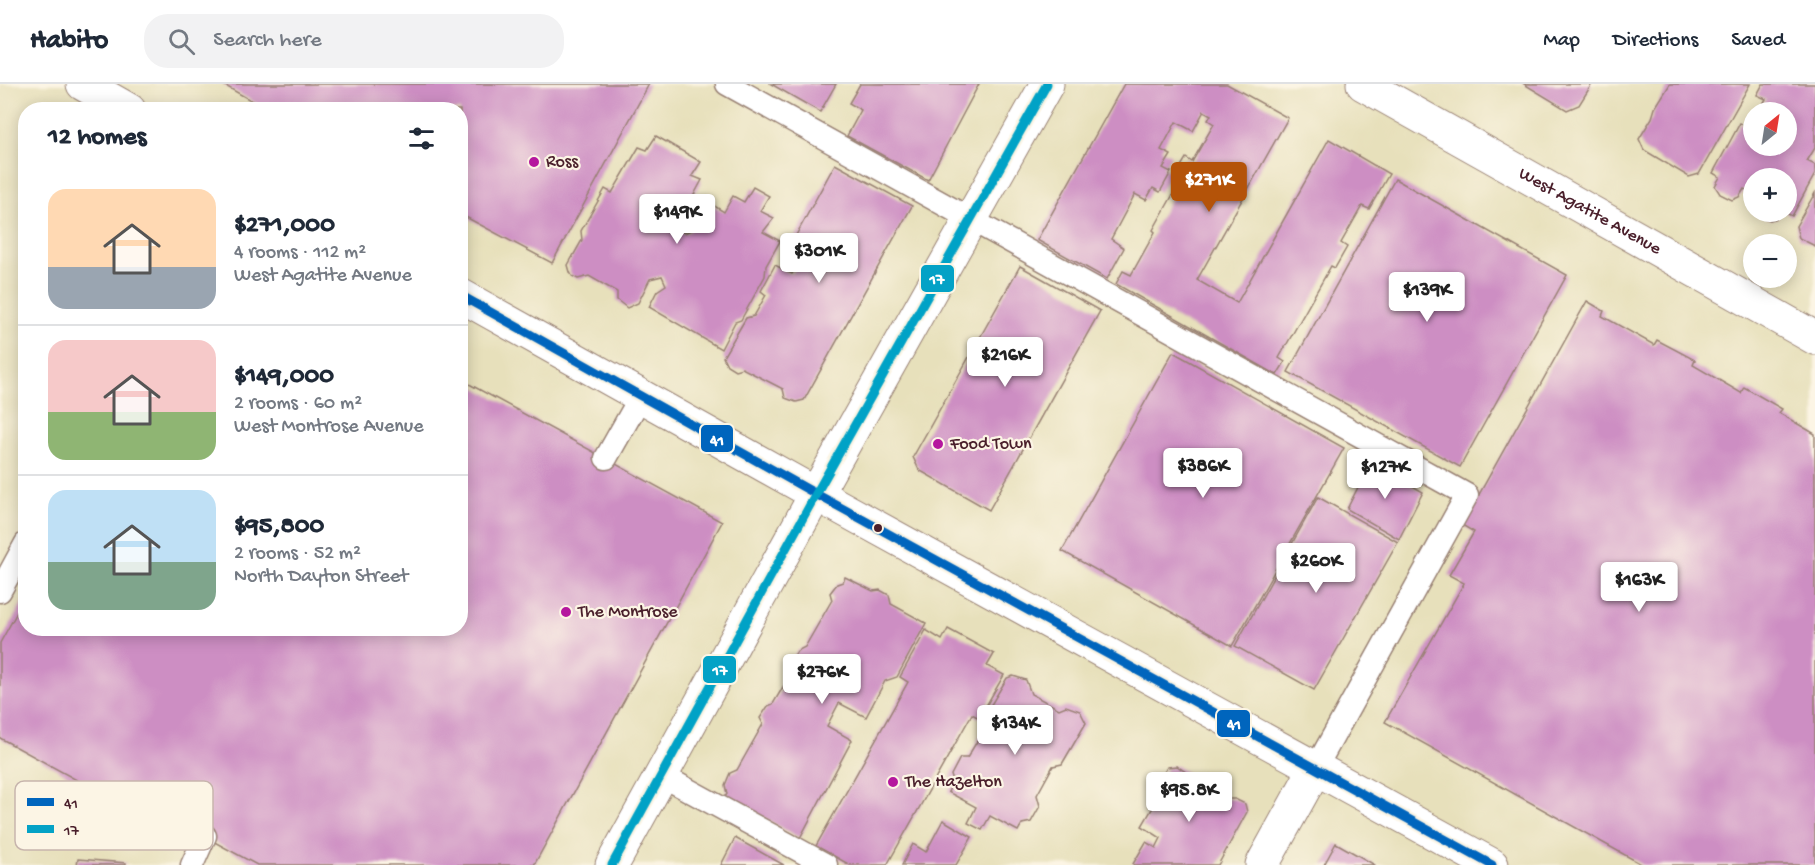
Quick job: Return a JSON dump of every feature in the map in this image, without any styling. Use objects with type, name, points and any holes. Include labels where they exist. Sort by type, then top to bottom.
[{"type":"street","points":[[83,84],[115,102]]},
{"type":"street","points":[[612,865],[816,494],[1047,84]]},
{"type":"street","name":"West Agatite Avenue","points":[[1363,84],[1815,338]]},
{"type":"street","points":[[468,299],[816,494],[1492,865]]},
{"type":"street","points":[[1262,865],[1315,769]]},
{"type":"lane","points":[[727,84],[1467,495],[1315,769]]},
{"type":"lane","points":[[606,458],[641,396]]},
{"type":"lane","points":[[0,591],[18,558]]},
{"type":"lane","points":[[661,776],[826,865]]},
{"type":"lane","points":[[192,865],[199,850]]},
{"type":"building","name":"Ross","points":[[222,84],[649,84],[552,263],[468,218],[468,102],[254,102]]},
{"type":"building","points":[[771,84],[836,84],[820,112]]},
{"type":"building","points":[[860,84],[979,84],[928,180],[847,136],[861,110],[849,103]]},
{"type":"building","points":[[1124,84],[1227,84],[1288,118],[1197,280],[1237,303],[1329,139],[1389,174],[1369,209],[1362,206],[1341,243],[1347,247],[1335,268],[1331,266],[1279,358],[1285,362],[1277,375],[1116,284],[1123,271],[1131,275],[1180,182],[1174,178],[1186,158],[1192,162],[1214,124],[1208,120],[1211,115],[1204,111],[1193,131],[1176,122],[1161,150],[1171,155],[1163,168],[1171,172],[1160,192],[1153,188],[1146,200],[1135,194],[1111,239],[1124,248],[1107,279],[1037,240]]},
{"type":"building","points":[[1524,84],[1592,84],[1579,105],[1567,110]]},
{"type":"building","points":[[1670,84],[1750,84],[1699,174],[1689,177],[1644,150],[1639,139]]},
{"type":"building","points":[[1763,84],[1815,84],[1815,148],[1807,161],[1815,165],[1815,174],[1797,207],[1797,168],[1743,168],[1743,191],[1739,197],[1732,200],[1720,194],[1715,186],[1720,177],[1713,173],[1740,123],[1743,125],[1743,156],[1797,156],[1797,102],[1764,102],[1766,99],[1757,95]]},
{"type":"building","points":[[656,136],[701,162],[692,176],[702,180],[676,228],[685,233],[691,230],[708,202],[724,212],[733,196],[744,202],[753,187],[769,196],[760,211],[774,218],[763,232],[780,241],[766,266],[765,276],[741,320],[735,322],[721,349],[649,307],[657,291],[666,285],[662,276],[650,279],[638,303],[627,308],[617,300],[617,292],[589,276],[578,279],[570,272],[568,265],[582,240],[581,231],[605,189],[612,193],[639,147],[647,150]]},
{"type":"building","points":[[835,164],[912,206],[804,400],[796,402],[785,398],[783,389],[742,368],[735,370],[727,365],[723,357],[746,318],[754,316],[766,295],[761,291],[775,265],[792,274],[801,258],[788,250]]},
{"type":"building","points":[[1395,179],[1567,275],[1460,467],[1288,372]]},
{"type":"building","points":[[1815,193],[1815,246],[1799,238],[1796,226]]},
{"type":"building","points":[[1020,266],[1100,311],[989,510],[919,470],[913,457]]},
{"type":"building","points":[[1587,301],[1604,311],[1602,316],[1654,345],[1657,340],[1695,360],[1693,365],[1741,393],[1744,387],[1782,409],[1779,413],[1815,434],[1815,865],[1643,865],[1385,722],[1464,583],[1449,575],[1474,532],[1462,525]]},
{"type":"building","points":[[1173,352],[1344,448],[1232,646],[1062,551]]},
{"type":"building","name":"The Montrose","points":[[468,383],[722,522],[534,865],[257,865],[213,841],[213,781],[78,781],[0,738],[0,643],[18,610],[18,636],[468,636]]},
{"type":"building","points":[[1371,462],[1423,492],[1399,539],[1347,509]]},
{"type":"building","points":[[1318,497],[1398,542],[1314,690],[1235,646]]},
{"type":"building","points":[[845,577],[873,591],[880,590],[889,595],[891,604],[926,623],[897,677],[885,681],[866,717],[839,703],[827,726],[852,740],[800,838],[725,797],[727,794],[725,785],[730,773],[737,770],[763,724],[760,718],[768,706],[773,704],[793,670],[791,661],[797,651],[805,647],[832,600],[830,593],[837,584],[843,582]]},
{"type":"building","name":"The Hazelton","points":[[948,629],[994,654],[987,666],[1004,675],[979,718],[972,714],[887,865],[850,865],[816,846],[908,682],[900,677],[926,630],[942,640]]},
{"type":"building","points":[[1013,676],[1026,680],[1031,694],[1059,709],[1066,706],[1080,711],[1086,723],[1062,764],[1053,766],[1037,795],[1040,806],[1031,822],[1022,824],[1018,831],[990,816],[982,830],[968,823],[976,807],[948,792],[953,782],[951,775],[960,758],[967,758],[985,728],[983,718],[1007,678]]},
{"type":"building","points":[[1177,766],[1187,773],[1188,779],[1227,799],[1235,799],[1245,804],[1247,812],[1218,865],[1134,865],[1146,842],[1156,848],[1161,838],[1142,826],[1155,804],[1152,796],[1167,767]]},
{"type":"building","points":[[943,820],[972,837],[956,865],[902,865],[913,844],[926,852]]},
{"type":"building","points":[[735,838],[784,865],[721,865]]},
{"type":"building","points":[[1336,843],[1375,865],[1324,865]]},
{"type":"building","points":[[78,859],[126,863],[126,865],[77,865]]},
{"type":"transit line","name":"17","points":[[612,865],[816,494],[1047,84]]},
{"type":"transit line","name":"41","points":[[468,299],[816,494],[1492,865]]},
{"type":"place","name":"Ross","points":[[534,162]]},
{"type":"place","name":"Food Town","points":[[938,444]]},
{"type":"place","name":"The Montrose","points":[[566,612]]},
{"type":"place","name":"The Hazelton","points":[[893,782]]}]
